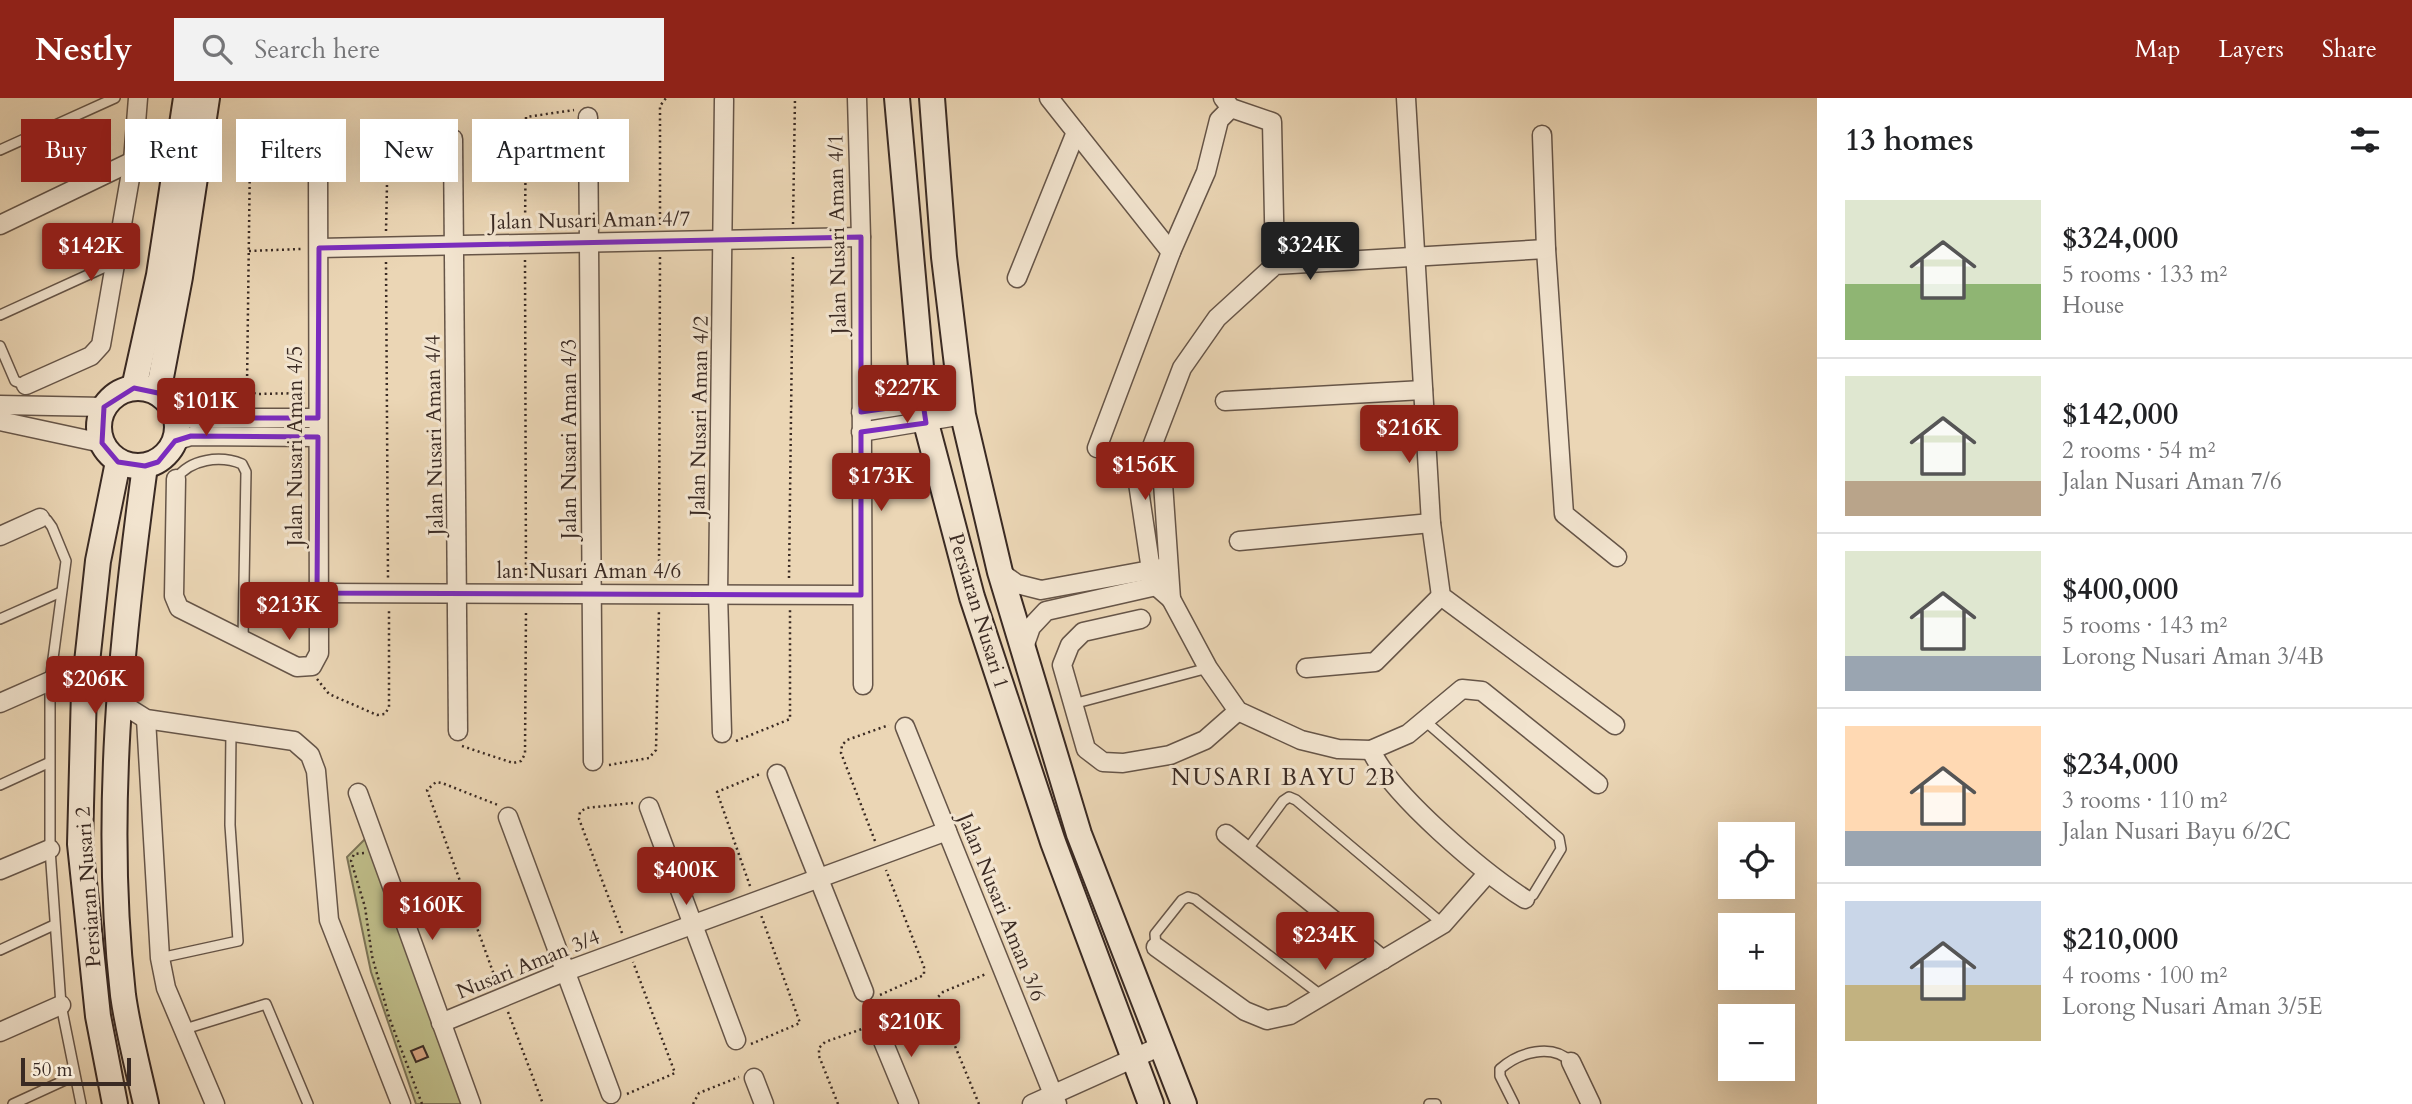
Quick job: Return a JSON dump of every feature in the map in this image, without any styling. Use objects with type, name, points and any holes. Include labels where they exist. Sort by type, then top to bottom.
[{"type":"street","points":[[136,119],[138,98]]},
{"type":"street","points":[[146,390],[159,275],[186,98]]},
{"type":"street","points":[[146,390],[180,277],[207,98]]},
{"type":"street","name":"Jalan Nusari Aman 4/1","points":[[857,98],[861,237],[861,432]]},
{"type":"street","name":"Persiaran Nusari 1","points":[[897,98],[925,413],[972,597],[1053,842],[1151,1104]]},
{"type":"street","name":"Persiaran Nusari 1","points":[[932,98],[944,257],[962,405],[1000,572],[1079,834],[1184,1104]]},
{"type":"street","points":[[1049,98],[1171,252]]},
{"type":"street","points":[[1406,98],[1432,523],[1441,596],[1615,725]]},
{"type":"street","name":"Jalan Nusari Aman 4/2","points":[[722,733],[718,594],[724,100]]},
{"type":"street","points":[[1097,448],[1171,252],[1206,172],[1219,120],[1227,103],[1272,122],[1275,265]]},
{"type":"street","name":"Jalan Nusari Aman 4/3","points":[[588,117],[593,761]]},
{"type":"street","points":[[1017,278],[1076,132]]},
{"type":"street","points":[[1542,135],[1546,250],[1564,514],[1617,557]]},
{"type":"street","points":[[0,225],[125,164]]},
{"type":"street","points":[[26,385],[98,351],[128,182]]},
{"type":"street","name":"Jalan Nusari Aman 4/5","points":[[312,666],[319,653],[318,182]]},
{"type":"street","name":"Jalan Nusari Aman 4/4","points":[[454,182],[458,731]]},
{"type":"street","name":"Jalan Nusari Aman 4/7","points":[[319,248],[861,237]]},
{"type":"street","points":[[1546,250],[1275,265],[1217,318],[1182,368],[1138,483],[1163,581],[1208,668],[1238,711],[1301,740],[1338,749],[1371,750],[1408,734],[1462,689],[1482,691],[1598,784]]},
{"type":"street","points":[[318,418],[190,418],[175,414],[146,390],[122,391],[104,407],[99,430],[102,443],[118,462],[145,466],[158,462],[175,441],[191,436],[318,437]]},
{"type":"street","points":[[1225,401],[1423,390]]},
{"type":"street","points":[[0,405],[104,407]]},
{"type":"street","points":[[863,685],[861,432],[962,405]]},
{"type":"street","points":[[861,412],[925,413]]},
{"type":"street","points":[[175,414],[175,441]]},
{"type":"street","points":[[0,421],[102,443]]},
{"type":"street","name":"Persiaran Nusari 2","points":[[115,1104],[98,1016],[80,844],[84,690],[97,561],[118,462]]},
{"type":"street","name":"Persiaran Nusari 2","points":[[145,466],[119,691],[113,846],[123,997],[146,1104]]},
{"type":"street","points":[[176,479],[176,603],[185,612],[297,667],[312,666]]},
{"type":"street","points":[[0,536],[40,518]]},
{"type":"street","points":[[1239,541],[1432,523]]},
{"type":"street","points":[[1000,572],[1017,584],[1041,590],[1163,581]]},
{"type":"street","points":[[1023,650],[1031,627],[1046,611],[1163,581]]},
{"type":"street","name":"lan Nusari Aman 4/6","points":[[317,593],[861,595]]},
{"type":"street","points":[[1306,668],[1375,662],[1441,596]]},
{"type":"street","points":[[1142,619],[1083,632],[1070,645],[1062,665],[1086,749],[1103,762],[1123,763],[1170,755],[1205,740],[1238,711]]},
{"type":"street","points":[[0,703],[50,681]]},
{"type":"street","points":[[119,691],[130,709],[146,719],[294,741],[310,755],[316,771],[329,920],[401,1104]]},
{"type":"street","points":[[117,742],[133,726],[146,719]]},
{"type":"street","points":[[146,719],[160,958],[166,988],[215,1104]]},
{"type":"street","name":"Jalan Nusari Aman 3/6","points":[[905,727],[1055,1100]]},
{"type":"street","points":[[1371,750],[1383,774],[1487,874],[1525,899]]},
{"type":"street","points":[[777,774],[864,992]]},
{"type":"street","points":[[358,793],[471,1104]]},
{"type":"street","points":[[649,807],[736,1040]]},
{"type":"street","points":[[508,817],[611,1094]]},
{"type":"street","name":"Nusari Aman 3/4","points":[[441,1023],[564,972],[947,831]]},
{"type":"street","points":[[1226,834],[1383,960]]},
{"type":"street","points":[[0,870],[50,849]]},
{"type":"street","points":[[1156,947],[1245,1012],[1267,1020],[1290,1015],[1443,924],[1487,874]]},
{"type":"street","points":[[0,1032],[61,1005]]},
{"type":"street","points":[[878,1029],[909,1104]]},
{"type":"street","points":[[1032,1104],[1055,1100],[1161,1046]]},
{"type":"street","points":[[1571,1062],[1591,1104]]},
{"type":"street","points":[[754,1078],[764,1104]]},
{"type":"lane","points":[[0,150],[115,98]]},
{"type":"lane","points":[[0,316],[114,263]]},
{"type":"lane","points":[[0,346],[15,382],[26,385]]},
{"type":"lane","points":[[176,479],[183,468],[194,462],[234,461],[242,464],[246,472],[243,641]]},
{"type":"lane","points":[[40,518],[47,520],[52,527],[66,561],[50,681],[50,849],[61,1005],[81,1104]]},
{"type":"lane","points":[[0,619],[61,592]]},
{"type":"lane","points":[[1073,704],[1208,668]]},
{"type":"lane","points":[[1424,720],[1559,838],[1561,849],[1533,895],[1525,899]]},
{"type":"lane","points":[[160,958],[238,941],[230,825],[230,732]]},
{"type":"lane","points":[[0,785],[48,763]]},
{"type":"lane","points":[[1247,850],[1283,801],[1289,797],[1296,800],[1443,924]]},
{"type":"lane","points":[[1156,947],[1155,934],[1182,900],[1188,897],[1195,899],[1322,996]]},
{"type":"lane","points":[[0,950],[54,925]]},
{"type":"lane","points":[[185,1028],[266,1004],[309,1104]]},
{"type":"lane","points":[[1514,1104],[1500,1076],[1500,1069],[1506,1064],[1551,1049],[1563,1053],[1571,1062]]},
{"type":"lane","points":[[13,1104],[74,1076]]},
{"type":"lane","points":[[1429,1104],[1436,1104]]},
{"type":"path","points":[[593,761],[604,766],[649,758],[656,750],[660,106],[666,98]]},
{"type":"path","points":[[722,733],[728,741],[735,741],[789,719],[795,98]]},
{"type":"path","points":[[458,731],[465,749],[513,763],[521,761],[524,754],[527,594],[526,117],[580,110],[585,111],[588,117]]},
{"type":"path","points":[[251,182],[247,385],[250,391],[318,393]]},
{"type":"path","points":[[312,666],[317,681],[329,694],[377,715],[385,714],[389,707],[387,182]]},
{"type":"path","points":[[248,251],[319,248]]},
{"type":"path","points":[[864,992],[873,998],[924,975],[924,967],[841,753],[842,745],[847,740],[894,723],[905,727]]},
{"type":"path","points":[[736,1040],[748,1045],[800,1023],[717,792],[765,772],[777,774]]},
{"type":"path","points":[[508,817],[498,804],[442,783],[430,785],[428,790],[544,1104]]},
{"type":"path","points":[[611,1094],[620,1096],[675,1073],[579,819],[580,813],[586,808],[638,802],[649,807]]},
{"type":"path","points":[[369,852],[354,854],[351,861],[365,907],[372,956],[389,1017],[422,1104]]},
{"type":"path","points":[[979,1104],[938,1005],[938,997],[943,992],[1002,967]]},
{"type":"path","points":[[838,1104],[819,1056],[819,1048],[825,1042],[867,1027],[878,1029]]},
{"type":"path","points":[[693,1104],[699,1093],[744,1074],[754,1078]]},
{"type":"highlighted area","points":[[861,237],[861,412],[923,403],[926,423],[861,432],[861,595],[317,593],[318,437],[191,436],[175,441],[158,462],[145,466],[118,462],[102,443],[104,407],[134,388],[158,393],[175,414],[190,418],[318,418],[319,248]]},
{"type":"shaded area","points":[[365,839],[375,855],[464,1104],[416,1104],[371,972],[347,857]]},
{"type":"building","points":[[423,1046],[428,1057],[416,1062],[411,1051]]},
{"type":"district","name":"NUSARI BAYU 2B","points":[[1284,777]]}]
